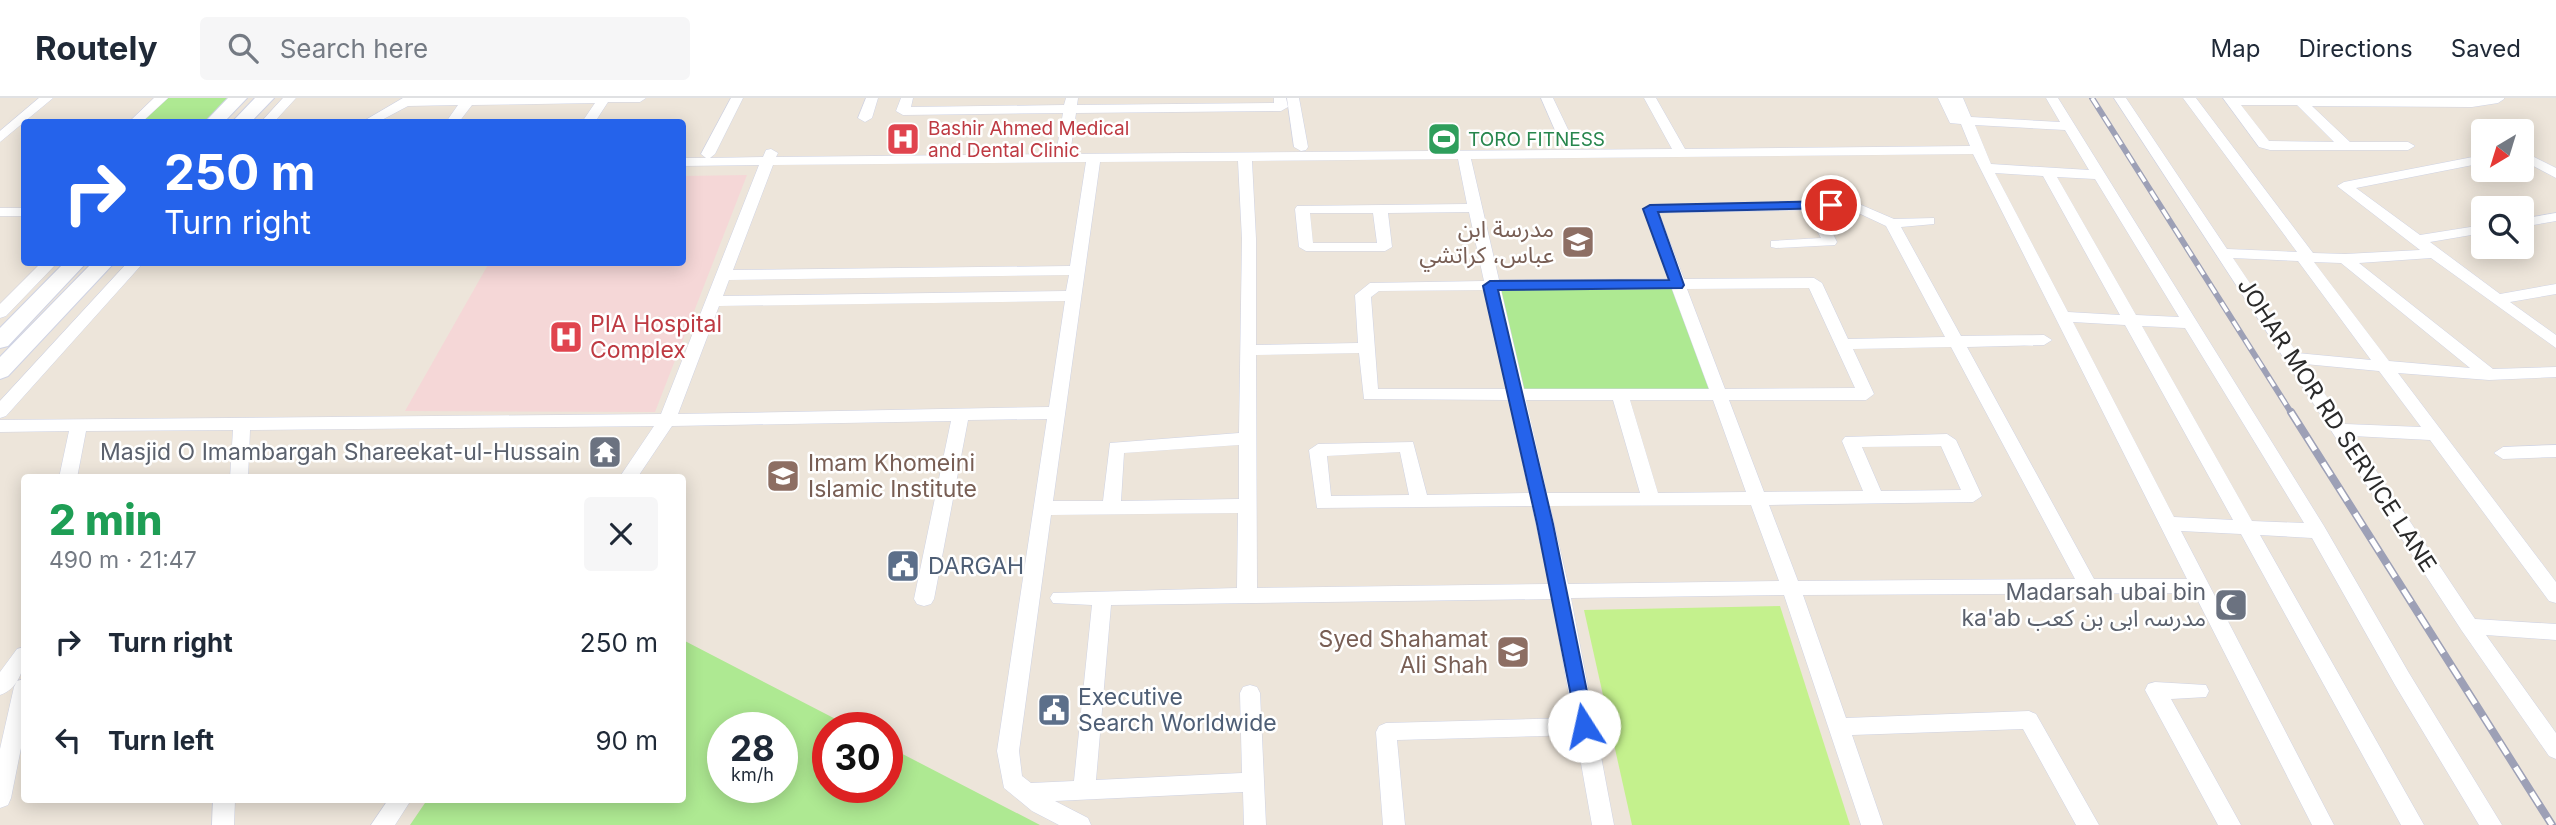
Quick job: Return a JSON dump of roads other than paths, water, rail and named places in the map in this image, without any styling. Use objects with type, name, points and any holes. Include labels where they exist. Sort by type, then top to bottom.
[{"type":"main road","points":[[217,119],[238,98]]},
{"type":"main road","points":[[244,119],[265,98]]},
{"type":"main road","points":[[0,371],[6,348],[74,266]]},
{"type":"main road","points":[[6,348],[100,266]]},
{"type":"street","points":[[22,119],[47,98]]},
{"type":"street","points":[[138,119],[162,98]]},
{"type":"street","points":[[270,119],[290,98]]},
{"type":"street","points":[[375,119],[410,100],[467,102],[640,98]]},
{"type":"street","points":[[708,154],[737,98]]},
{"type":"street","points":[[865,118],[872,98]]},
{"type":"street","points":[[907,98],[903,111],[941,104],[1281,107],[1280,98]]},
{"type":"street","points":[[1293,98],[1301,147]]},
{"type":"street","points":[[1547,98],[1568,144]]},
{"type":"street","points":[[1650,98],[1678,148]]},
{"type":"street","points":[[1944,98],[1955,120],[1969,123],[2069,126]]},
{"type":"street","points":[[1957,98],[1986,168],[2323,825]]},
{"type":"street","points":[[2052,98],[2318,531],[2402,679],[2491,825]]},
{"type":"street","name":"JOHAR MOR RD SERVICE LANE","points":[[2120,98],[2469,626],[2556,750]]},
{"type":"street","points":[[2189,98],[2556,596]]},
{"type":"street","points":[[2230,99],[2472,103],[2497,98]]},
{"type":"street","points":[[591,119],[604,99]]},
{"type":"street","points":[[2230,99],[2267,145],[2408,146]]},
{"type":"street","points":[[455,119],[467,102]]},
{"type":"street","points":[[2301,102],[2346,146]]},
{"type":"street","points":[[1063,155],[1071,104]]},
{"type":"street","points":[[0,138],[21,120]]},
{"type":"street","points":[[686,162],[770,157],[1063,155],[1301,147],[1568,144],[1678,148]]},
{"type":"street","points":[[1063,155],[1093,160],[1464,156],[1678,148],[1976,146]]},
{"type":"street","points":[[686,154],[770,157]]},
{"type":"street","points":[[1464,156],[1490,286],[1560,592],[1603,825]]},
{"type":"street","points":[[631,474],[667,420],[770,157]]},
{"type":"street","points":[[1245,158],[1249,239],[1247,595]]},
{"type":"street","points":[[1080,825],[1040,804],[1012,782],[1008,751],[1093,160]]},
{"type":"street","points":[[2471,161],[2344,186],[2556,343]]},
{"type":"street","points":[[2534,162],[2556,174]]},
{"type":"street","points":[[1986,168],[2101,175]]},
{"type":"street","points":[[2048,172],[2413,825]]},
{"type":"street","points":[[1776,244],[1830,242],[1811,205]]},
{"type":"street","points":[[1872,825],[1791,588],[1650,209],[1852,205],[1892,223],[1929,221]]},
{"type":"street","points":[[1380,208],[1385,247],[1306,247],[1302,209],[1380,208],[1475,208]]},
{"type":"street","points":[[0,212],[21,212]]},
{"type":"street","points":[[2534,221],[2556,217]]},
{"type":"street","points":[[1892,223],[2088,586]]},
{"type":"street","points":[[2417,240],[2471,231]]},
{"type":"street","points":[[2224,253],[2345,259],[2435,253]]},
{"type":"street","points":[[2345,259],[2489,375]]},
{"type":"street","points":[[4,306],[47,266]]},
{"type":"street","points":[[0,412],[133,266]]},
{"type":"street","points":[[724,275],[1077,270]]},
{"type":"street","points":[[1814,283],[1866,394],[1370,395],[1363,295],[1375,286],[1490,286],[1814,283]]},
{"type":"street","points":[[2497,299],[2556,289]]},
{"type":"street","points":[[714,301],[1074,296]]},
{"type":"street","points":[[2064,317],[2191,323]]},
{"type":"street","points":[[1843,344],[2044,340]]},
{"type":"street","points":[[1248,350],[1367,348]]},
{"type":"street","points":[[2291,358],[2489,375],[2556,372]]},
{"type":"street","points":[[1620,394],[1651,499]]},
{"type":"street","points":[[0,426],[667,420],[1057,413]]},
{"type":"street","points":[[924,599],[961,415]]},
{"type":"street","points":[[239,474],[242,423]]},
{"type":"street","points":[[69,474],[79,425]]},
{"type":"street","points":[[2339,430],[2435,433]]},
{"type":"street","points":[[1112,507],[1116,447],[1247,439]]},
{"type":"street","points":[[1419,501],[1407,446],[1318,450],[1323,503],[1756,496],[1875,498],[1973,496],[1947,440],[1851,441],[1875,498]]},
{"type":"street","points":[[2503,453],[2556,451]]},
{"type":"street","points":[[1043,508],[1246,506]]},
{"type":"street","points":[[2167,523],[2318,531]]},
{"type":"street","points":[[1060,598],[1791,588],[2199,586]]},
{"type":"street","points":[[1084,790],[1102,598]]},
{"type":"street","points":[[2469,626],[2556,632]]},
{"type":"street","points":[[0,687],[21,659]]},
{"type":"street","points":[[2199,691],[2155,690],[2230,825]]},
{"type":"street","points":[[1250,692],[1255,825]]},
{"type":"street","points":[[0,799],[21,701]]},
{"type":"street","points":[[1838,727],[2029,720],[2088,825]]},
{"type":"street","points":[[1394,825],[1386,732],[1584,726]]},
{"type":"street","points":[[1026,793],[1254,782]]},
{"type":"street","points":[[223,825],[224,803]]},
{"type":"street","points":[[382,825],[398,803]]},
{"type":"railway","points":[[2092,98],[2292,414]]},
{"type":"railway","points":[[2291,412],[2552,825]]},
{"type":"place","name":"Bashir Ahmed Medical and Dental Clinic","points":[[903,139]]},
{"type":"place","name":"TORO FITNESS","points":[[1444,139]]},
{"type":"place","name":"مدرسة ابن عباس، كراتشي","points":[[1578,242]]},
{"type":"place","name":"PIA Hospital Complex","points":[[566,337]]},
{"type":"place","name":"Masjid O Imambargah Shareekat-ul-Hussain","points":[[605,452]]},
{"type":"place","name":"Imam Khomeini Islamic Institute","points":[[783,476]]},
{"type":"place","name":"DARGAH","points":[[903,566]]},
{"type":"place","name":"Madarsah ubai bin ka'ab مدرسہ ابی بن کعب","points":[[2231,605]]},
{"type":"place","name":"Syed Shahamat Ali Shah","points":[[1513,652]]},
{"type":"place","name":"Executive Search Worldwide","points":[[1054,710]]}]
